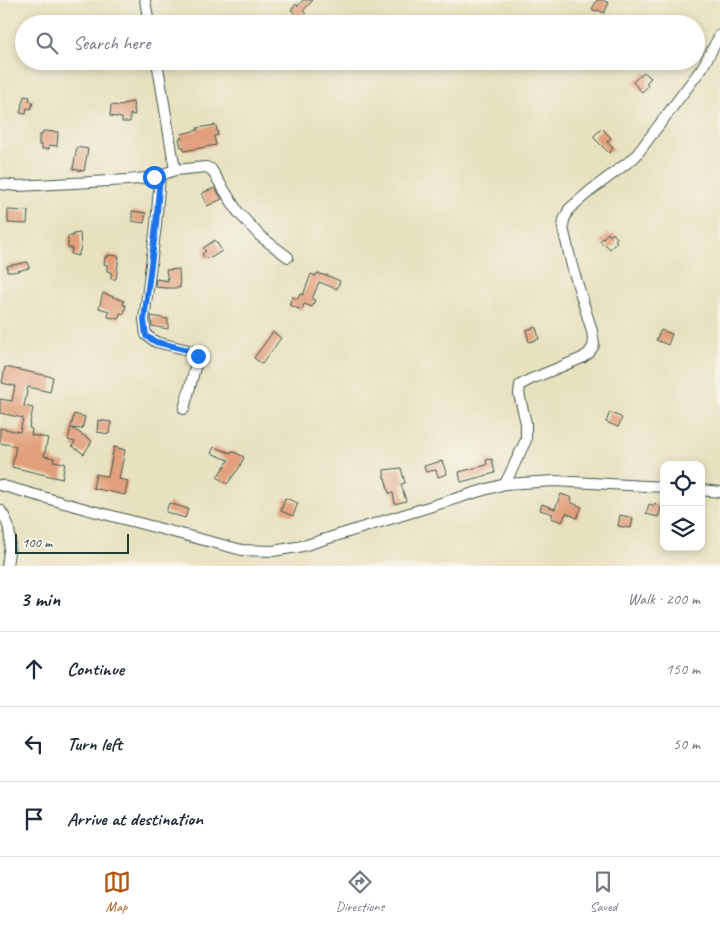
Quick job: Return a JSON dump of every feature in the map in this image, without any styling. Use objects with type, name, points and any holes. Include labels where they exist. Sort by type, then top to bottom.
[{"type":"street","points":[[145,0],[148,15]]},
{"type":"street","points":[[705,62],[720,35]]},
{"type":"street","points":[[158,70],[175,170]]},
{"type":"street","points":[[505,484],[526,440],[526,423],[519,394],[520,385],[582,358],[589,353],[594,345],[592,331],[572,266],[563,228],[569,209],[635,157],[700,70]]},
{"type":"street","points":[[0,184],[18,186],[128,180],[154,177],[175,170],[206,168],[211,170],[238,212],[254,230],[288,257]]},
{"type":"street","points":[[160,175],[156,225],[144,320],[146,336],[156,342],[192,351],[198,356],[184,408]]},
{"type":"street","points":[[0,485],[242,550],[273,550],[302,546],[505,484],[555,481],[660,487]]},
{"type":"street","points":[[705,490],[720,492]]},
{"type":"street","points":[[0,510],[10,530],[7,566]]},
{"type":"building","points":[[303,0],[313,0],[303,11],[307,15],[297,15],[291,10],[296,4],[298,6]]},
{"type":"building","points":[[597,0],[609,3],[604,13],[592,9]]},
{"type":"building","points":[[644,72],[651,78],[646,83],[648,86],[642,92],[633,82]]},
{"type":"building","points":[[24,96],[30,97],[29,101],[33,102],[31,109],[27,108],[26,114],[20,113]]},
{"type":"building","points":[[133,102],[135,115],[130,114],[130,122],[122,122],[122,118],[110,116],[111,105],[123,106],[123,104]]},
{"type":"building","points":[[216,125],[218,135],[214,136],[216,145],[184,151],[184,147],[181,147],[179,139],[182,138],[181,134],[198,130],[197,128]]},
{"type":"building","points":[[602,128],[611,138],[607,142],[613,148],[609,153],[593,137]]},
{"type":"building","points":[[43,131],[58,132],[57,146],[49,145],[49,149],[42,149],[42,145],[39,145],[39,135],[42,135]]},
{"type":"building","points":[[77,147],[88,149],[84,171],[73,169]]},
{"type":"building","points":[[215,188],[222,199],[207,206],[202,193]]},
{"type":"building","points":[[8,210],[28,211],[27,224],[8,223]]},
{"type":"building","points":[[132,211],[146,213],[144,223],[132,221]]},
{"type":"building","points":[[80,233],[81,247],[78,256],[71,254],[72,248],[68,248],[68,236]]},
{"type":"building","points":[[608,233],[610,236],[613,233],[617,238],[615,240],[617,242],[610,249],[600,241]]},
{"type":"building","points":[[215,240],[222,251],[206,259],[202,254],[206,251],[203,248]]},
{"type":"building","points":[[108,255],[119,256],[116,279],[111,279],[111,272],[107,271],[107,265],[104,264],[105,257],[108,257]]},
{"type":"building","points":[[28,262],[29,268],[7,272],[7,266]]},
{"type":"building","points":[[179,269],[180,288],[155,287],[156,279],[168,281],[166,270]]},
{"type":"building","points":[[317,273],[340,281],[337,289],[319,282],[312,299],[315,300],[312,307],[304,304],[302,310],[289,305],[292,297],[298,299],[300,294],[303,295],[311,274],[316,276]]},
{"type":"building","points":[[103,293],[124,301],[123,305],[126,305],[124,314],[120,313],[119,319],[108,317],[109,311],[99,308]]},
{"type":"building","points":[[151,316],[168,319],[168,329],[152,326]]},
{"type":"building","points":[[536,327],[539,339],[529,342],[526,330]]},
{"type":"building","points":[[661,330],[672,334],[668,345],[656,340]]},
{"type":"building","points":[[273,332],[281,338],[262,364],[254,358]]},
{"type":"building","points":[[5,367],[53,377],[50,392],[28,387],[24,406],[33,408],[29,428],[32,429],[31,435],[48,438],[44,456],[54,458],[53,461],[65,463],[62,479],[12,467],[16,446],[0,443],[0,428],[20,432],[23,418],[0,413],[0,399],[12,401],[15,386],[2,383]]},
{"type":"building","points":[[610,412],[622,418],[618,427],[606,422]]},
{"type":"building","points":[[74,414],[85,417],[82,429],[72,428],[92,441],[84,454],[72,446],[75,442],[68,440]]},
{"type":"building","points":[[98,420],[111,422],[109,434],[97,432]]},
{"type":"building","points":[[114,447],[125,450],[119,479],[128,481],[125,495],[93,488],[96,474],[108,477]]},
{"type":"building","points":[[214,447],[231,453],[232,451],[244,457],[239,468],[227,484],[217,477],[229,460],[211,453]]},
{"type":"building","points":[[492,459],[495,473],[461,482],[459,472],[487,465],[486,460]]},
{"type":"building","points":[[442,461],[447,474],[438,477],[436,470],[426,472],[424,466]]},
{"type":"building","points":[[401,468],[405,483],[401,484],[406,501],[395,504],[393,493],[389,493],[384,478],[384,470]]},
{"type":"building","points":[[561,494],[572,498],[570,502],[582,507],[577,518],[566,513],[562,522],[551,518],[553,514],[540,510],[542,504],[555,509]]},
{"type":"building","points":[[285,498],[298,503],[293,516],[281,511]]},
{"type":"building","points":[[169,503],[188,509],[185,518],[166,512]]},
{"type":"building","points":[[655,503],[660,508],[658,517],[646,514],[649,504],[654,506]]},
{"type":"building","points":[[620,515],[633,518],[631,528],[618,526]]},
{"type":"route","points":[[154,177],[160,175],[156,225],[144,320],[146,336],[156,342],[192,351],[198,356]]}]
